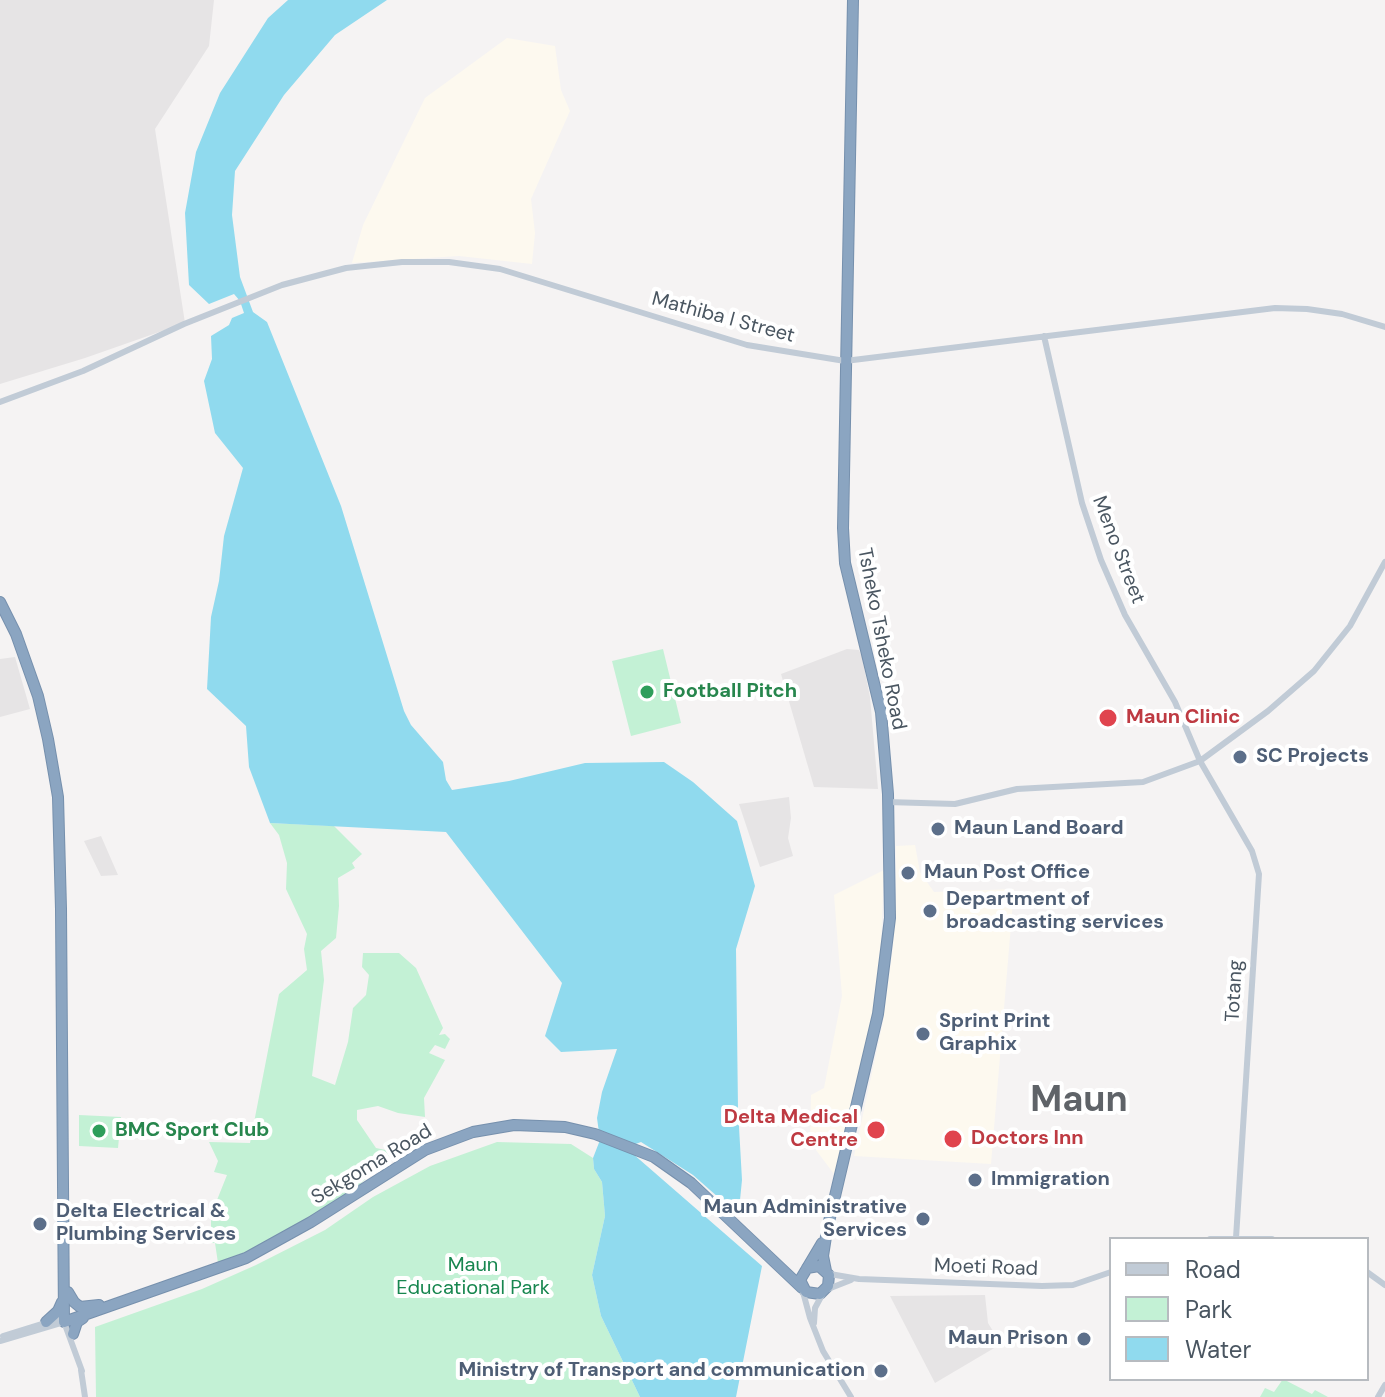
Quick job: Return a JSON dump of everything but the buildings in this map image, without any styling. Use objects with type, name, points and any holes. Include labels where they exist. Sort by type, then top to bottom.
[{"type":"highway","name":"Tsheko Tsheko Road","points":[[826,1272],[823,1256],[827,1230],[865,1077],[882,992],[890,918],[881,712],[845,563],[843,528],[853,0]]},
{"type":"highway","points":[[0,602],[16,634],[38,696],[58,797],[67,1318]]},
{"type":"highway","name":"Sekgoma Road","points":[[67,1318],[224,1267],[268,1247],[311,1222],[401,1163],[448,1140],[514,1125],[565,1127],[595,1134],[654,1157],[691,1183],[802,1289]]},
{"type":"highway","name":"Tsheko Tsheko Road","points":[[806,1268],[817,1254],[827,1230]]},
{"type":"highway","name":"Sekgoma Road","points":[[772,1259],[792,1270],[806,1268]]},
{"type":"highway","points":[[815,1266],[826,1272],[829,1282],[825,1291],[813,1295],[802,1289],[801,1275],[806,1268],[815,1266]]},
{"type":"highway","points":[[66,1296],[80,1307],[102,1307]]},
{"type":"highway","points":[[48,1324],[66,1296]]},
{"type":"highway","points":[[71,1336],[77,1322],[102,1307]]},
{"type":"street","name":"Mathiba I Street","points":[[0,402],[83,371],[249,297],[346,268],[402,262],[465,263],[529,276],[747,345],[845,361],[1275,308],[1342,314],[1385,327]]},
{"type":"street","name":"Meno Street","points":[[1044,336],[1079,492],[1101,560],[1125,615],[1175,702],[1200,761]]},
{"type":"street","points":[[887,802],[955,804],[1017,789],[1143,782],[1200,761],[1314,671],[1350,626],[1385,562]]},
{"type":"street","name":"Totang","points":[[1200,761],[1252,851],[1260,885],[1236,1237]]},
{"type":"street","name":"Moeti Road","points":[[826,1272],[837,1277],[859,1279],[1063,1286],[1109,1273]]},
{"type":"street","name":"Moeti Road","points":[[825,1291],[859,1279]]},
{"type":"street","points":[[802,1289],[823,1351],[851,1397]]},
{"type":"street","points":[[814,1331],[815,1308],[825,1291]]},
{"type":"street","points":[[0,1339],[67,1318],[82,1371],[85,1397]]},
{"type":"street","points":[[48,1324],[63,1329],[71,1336]]},
{"type":"street","points":[[1378,1397],[1385,1385]]},
{"type":"shaded area","points":[[0,0],[214,0],[209,46],[155,129],[185,323],[0,384]]},
{"type":"shaded area","points":[[507,38],[555,46],[561,90],[570,111],[531,199],[535,233],[532,264],[459,256],[352,263],[363,225],[425,98]]},
{"type":"shaded area","points":[[847,649],[859,650],[862,657],[870,697],[878,789],[814,787],[781,674]]},
{"type":"shaded area","points":[[15,657],[30,709],[0,717],[0,659]]},
{"type":"shaded area","points":[[789,797],[791,818],[788,838],[793,856],[760,867],[739,804]]},
{"type":"shaded area","points":[[101,836],[118,875],[101,876],[84,841]]},
{"type":"shaded area","points":[[915,845],[920,872],[934,892],[1014,889],[991,1164],[854,1156],[883,1022],[893,947],[896,846]]},
{"type":"shaded area","points":[[884,870],[875,1005],[842,1155],[834,1174],[810,1142],[811,1095],[824,1088],[842,996],[834,895]]},
{"type":"shaded area","points":[[985,1295],[988,1323],[1001,1344],[935,1383],[890,1296]]},
{"type":"green space","name":"Football Pitch","points":[[663,649],[681,723],[631,736],[612,661]]},
{"type":"green space","points":[[270,823],[334,826],[362,854],[352,863],[355,868],[338,878],[336,938],[321,951],[324,980],[312,1076],[335,1085],[348,1042],[353,1008],[366,995],[369,975],[362,967],[363,953],[399,953],[416,968],[443,1028],[439,1035],[445,1034],[450,1039],[445,1049],[435,1045],[429,1053],[445,1060],[424,1098],[425,1117],[378,1106],[357,1110],[357,1120],[376,1148],[395,1152],[358,1186],[287,1231],[218,1263],[215,1243],[194,1243],[192,1238],[167,1234],[167,1227],[211,1229],[211,1215],[227,1175],[214,1172],[218,1161],[209,1142],[250,1143],[279,994],[307,970],[304,949],[307,934],[286,889],[287,863],[279,835]]},
{"type":"green space","name":"BMC Sport Club","points":[[79,1115],[121,1117],[118,1148],[79,1146]]},
{"type":"green space","name":"Maun Educational Park","points":[[497,1142],[571,1144],[593,1158],[594,1169],[602,1182],[605,1216],[592,1275],[601,1316],[640,1397],[96,1397],[95,1327],[202,1289],[256,1265],[325,1230],[373,1197],[430,1166]]},
{"type":"green space","points":[[1282,1381],[1287,1381],[1312,1394],[1315,1390],[1328,1397],[1260,1397],[1265,1388],[1274,1392]]},
{"type":"water","points":[[288,0],[387,0],[335,35],[284,95],[235,171],[232,215],[240,277],[253,312],[267,322],[341,506],[404,711],[411,725],[443,762],[446,780],[452,790],[509,781],[585,763],[664,762],[693,782],[737,821],[755,886],[736,949],[740,1200],[735,1205],[727,1205],[693,1175],[641,1142],[633,1145],[632,1153],[762,1266],[736,1397],[640,1397],[601,1316],[592,1275],[605,1216],[602,1182],[594,1169],[593,1158],[600,1140],[597,1118],[602,1092],[617,1049],[561,1052],[545,1036],[562,983],[446,832],[270,823],[249,767],[246,726],[207,689],[211,617],[224,536],[243,468],[215,433],[204,381],[212,359],[211,336],[229,325],[232,318],[244,313],[234,294],[209,304],[189,285],[185,213],[196,152],[220,93],[268,18]]},
{"type":"place","name":"Football Pitch","points":[[647,692]]},
{"type":"place","name":"Maun Clinic","points":[[1108,718]]},
{"type":"place","name":"SC Projects","points":[[1240,757]]},
{"type":"place","name":"Maun Land Board","points":[[938,829]]},
{"type":"place","name":"Maun Post Office","points":[[908,873]]},
{"type":"place","name":"Department of broadcasting services","points":[[930,911]]},
{"type":"place","name":"Sprint Print Graphix","points":[[923,1034]]},
{"type":"place","name":"Delta Medical Centre","points":[[876,1130]]},
{"type":"place","name":"BMC Sport Club","points":[[99,1131]]},
{"type":"place","name":"Doctors Inn","points":[[953,1139]]},
{"type":"place","name":"Immigration","points":[[975,1180]]},
{"type":"place","name":"Maun Administrative Services","points":[[923,1219]]},
{"type":"place","name":"Delta Electrical & Plumbing Services","points":[[40,1224]]},
{"type":"place","name":"Maun Prison","points":[[1084,1339]]},
{"type":"place","name":"Ministry of Transport and communication","points":[[881,1371]]},
{"type":"district","name":"Maun","points":[[1079,1102]]}]
